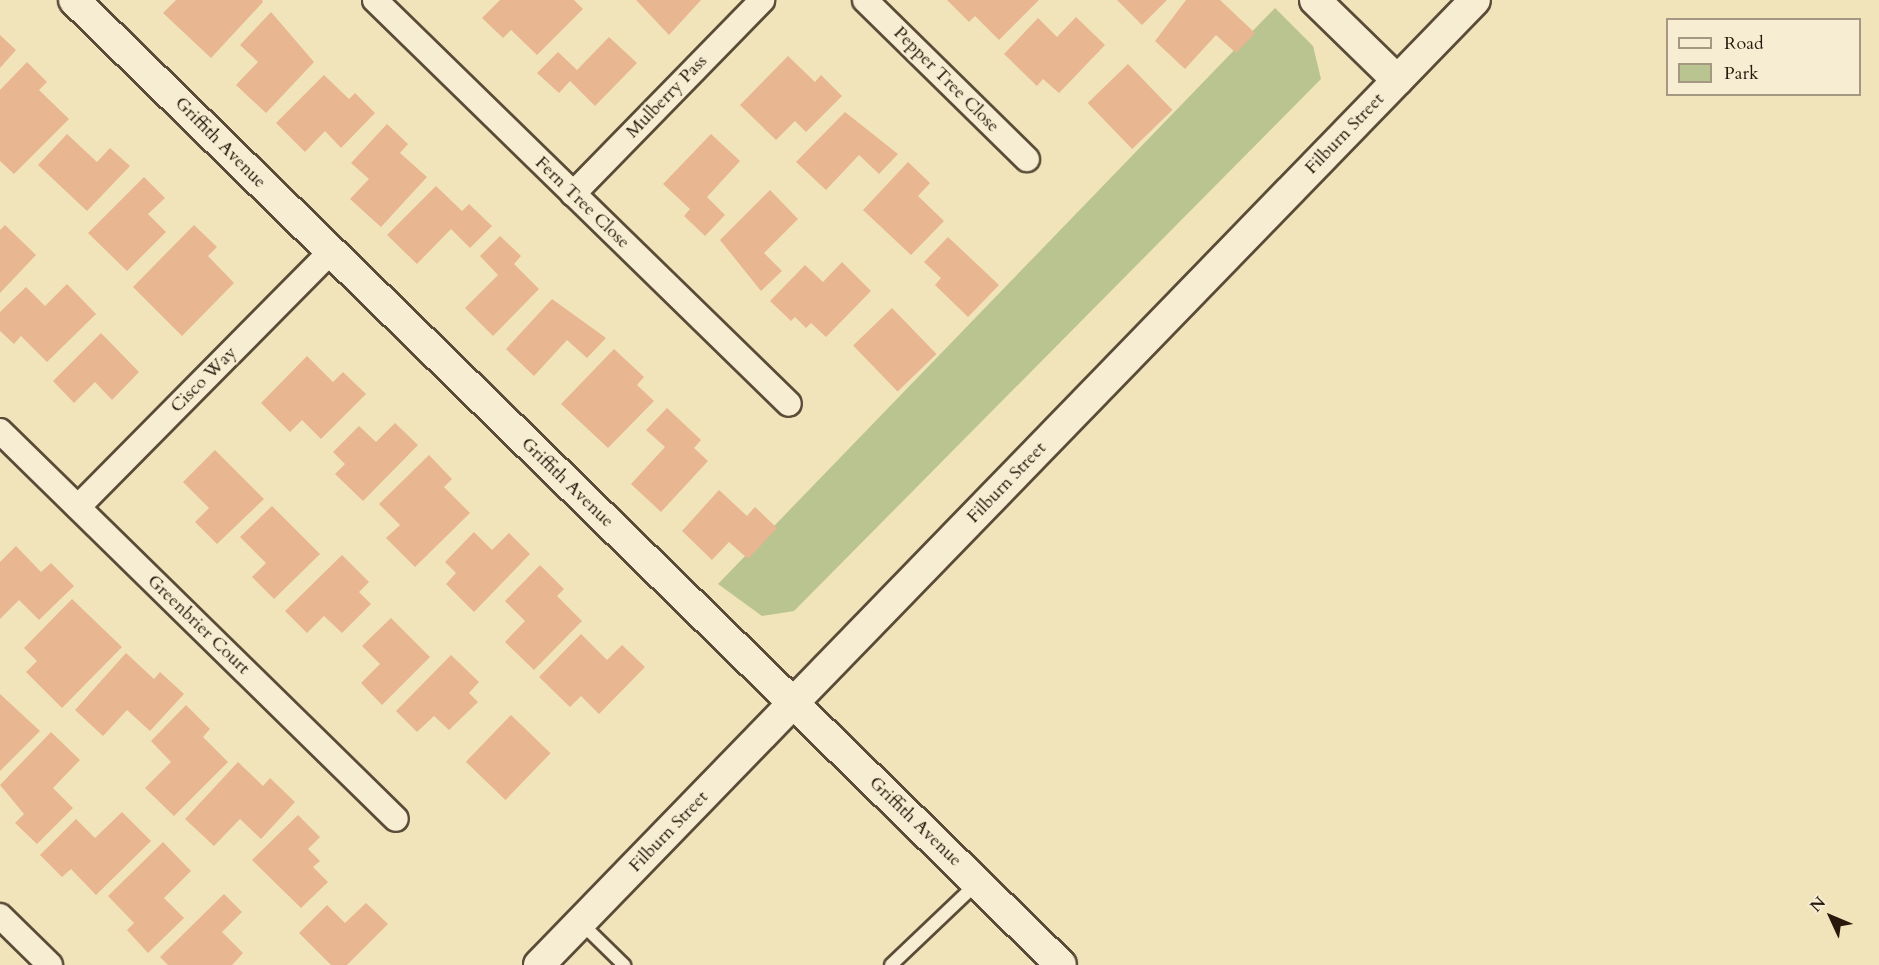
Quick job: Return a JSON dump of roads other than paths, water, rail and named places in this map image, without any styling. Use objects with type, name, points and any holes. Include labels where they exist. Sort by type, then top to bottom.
[{"type":"street","name":"Griffith Avenue","points":[[74,0],[1061,965]]},
{"type":"street","name":"Fern Tree Close","points":[[375,0],[789,404]]},
{"type":"street","name":"Mulberry Pass","points":[[573,194],[762,0]]},
{"type":"street","name":"Pepper Tree Close","points":[[865,0],[1027,159]]},
{"type":"street","points":[[1315,0],[1397,80]]},
{"type":"street","name":"Filburn Street","points":[[539,965],[1475,0]]},
{"type":"street","name":"Cisco Way","points":[[78,507],[330,252]]},
{"type":"street","name":"Greenbrier Court","points":[[0,432],[396,819]]},
{"type":"street","points":[[0,916],[50,965]]},
{"type":"lane","points":[[891,965],[977,883]]},
{"type":"lane","points":[[580,922],[624,965]]}]
